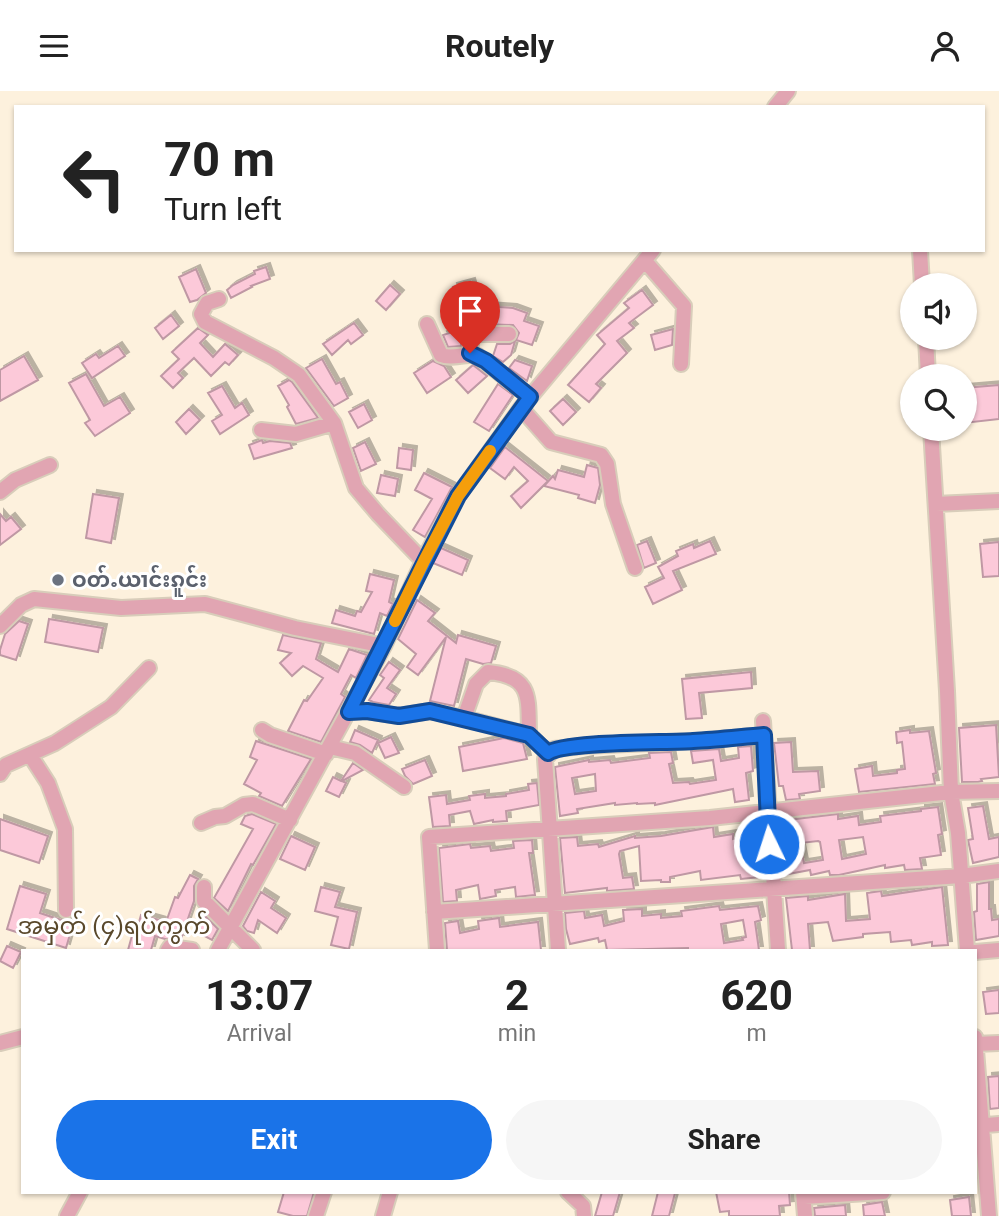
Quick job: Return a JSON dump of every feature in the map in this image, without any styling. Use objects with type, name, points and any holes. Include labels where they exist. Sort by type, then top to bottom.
[{"type":"street","points":[[777,105],[788,91]]},
{"type":"street","points":[[920,252],[921,273]]},
{"type":"street","points":[[219,949],[384,646],[458,496],[525,403],[649,255],[684,306],[681,364]]},
{"type":"street","points":[[219,299],[207,303],[201,314],[205,322],[274,358],[299,375],[334,423],[356,488],[424,561]]},
{"type":"street","points":[[470,353],[474,308]]},
{"type":"street","points":[[427,324],[441,355],[446,357],[470,353],[486,361],[525,403],[551,442],[561,447],[601,455],[607,464],[613,504],[635,568]]},
{"type":"street","points":[[472,334],[509,334]]},
{"type":"street","points":[[261,430],[296,434],[334,423]]},
{"type":"street","points":[[932,441],[951,792],[958,833],[967,949]]},
{"type":"street","points":[[0,492],[15,481],[50,465]]},
{"type":"street","points":[[936,504],[999,501]]},
{"type":"street","points":[[0,626],[21,604],[34,599],[121,608],[205,604],[295,628],[384,646]]},
{"type":"street","points":[[0,774],[6,765],[55,743],[111,707],[149,668]]},
{"type":"street","points":[[464,718],[476,684],[488,672],[507,674],[518,680],[525,689],[529,735]]},
{"type":"street","points":[[349,712],[367,711],[399,716],[430,711],[464,718],[529,735],[548,753]]},
{"type":"street","points":[[558,949],[545,759],[548,753],[554,749],[582,746],[696,741],[763,728],[778,949]]},
{"type":"street","points":[[261,730],[270,735],[328,750],[355,753],[404,787]]},
{"type":"street","points":[[30,755],[48,783],[65,829],[66,910]]},
{"type":"street","points":[[438,949],[429,837],[767,812],[951,792],[999,790]]},
{"type":"street","points":[[201,823],[225,816],[244,805],[253,804],[290,820]]},
{"type":"street","points":[[435,912],[961,876],[999,871]]},
{"type":"street","points":[[204,887],[204,901],[252,949]]},
{"type":"street","points":[[977,952],[999,950]]},
{"type":"street","points":[[0,1043],[21,1038]]},
{"type":"street","points":[[977,1044],[999,1043]]},
{"type":"street","points":[[977,1099],[989,1216]]},
{"type":"street","points":[[978,1126],[999,1124]]},
{"type":"street","points":[[66,1216],[79,1194]]},
{"type":"street","points":[[316,1216],[323,1194]]},
{"type":"street","points":[[383,1216],[389,1194]]},
{"type":"street","points":[[570,1194],[583,1206],[584,1216]]},
{"type":"street","points":[[805,1216],[803,1195],[830,1194]]},
{"type":"building","points":[[266,267],[270,279],[231,298],[227,290],[255,274],[254,271]]},
{"type":"building","points":[[196,269],[206,293],[190,302],[179,277]]},
{"type":"building","points":[[471,282],[476,299],[466,303],[463,325],[460,326],[456,314],[461,312],[453,287]]},
{"type":"building","points":[[390,285],[400,294],[386,310],[376,301]]},
{"type":"building","points":[[642,290],[653,305],[629,323],[634,328],[617,341],[627,353],[596,384],[601,388],[589,402],[568,385],[605,344],[597,335],[629,308],[624,303]]},
{"type":"building","points":[[485,306],[513,308],[527,313],[524,321],[539,326],[532,345],[516,340],[519,333],[513,325],[483,324]]},
{"type":"building","points":[[171,315],[179,326],[163,339],[155,328]]},
{"type":"building","points":[[354,323],[363,335],[351,344],[348,340],[332,355],[323,344]]},
{"type":"building","points":[[198,328],[208,335],[200,343],[213,357],[225,344],[238,355],[229,365],[225,362],[211,376],[194,358],[178,373],[183,378],[173,388],[161,376],[179,359],[172,352]]},
{"type":"building","points":[[462,329],[461,346],[448,347],[443,335]]},
{"type":"building","points":[[673,329],[672,345],[655,350],[651,335]]},
{"type":"building","points":[[515,341],[511,355],[503,362],[493,356],[497,344],[510,344]]},
{"type":"building","points":[[118,346],[125,356],[92,378],[82,363],[96,354],[99,358]]},
{"type":"building","points":[[24,356],[38,380],[0,401],[0,370]]},
{"type":"building","points":[[322,359],[336,384],[340,382],[348,398],[334,406],[306,368]]},
{"type":"building","points":[[515,360],[532,366],[527,381],[509,368]]},
{"type":"building","points":[[433,361],[444,366],[451,377],[427,393],[414,373]]},
{"type":"building","points":[[473,365],[487,376],[468,393],[456,380]]},
{"type":"building","points":[[86,374],[104,406],[120,397],[130,413],[95,436],[85,423],[90,420],[69,383]]},
{"type":"building","points":[[289,380],[318,418],[296,424],[278,386]]},
{"type":"building","points":[[498,384],[513,395],[489,431],[474,422]]},
{"type":"building","points":[[999,385],[999,419],[977,422],[977,387]]},
{"type":"building","points":[[222,386],[235,408],[242,403],[249,415],[220,434],[212,421],[222,415],[208,393]]},
{"type":"building","points":[[563,399],[576,412],[563,425],[550,411]]},
{"type":"building","points":[[364,404],[372,420],[358,428],[349,412]]},
{"type":"building","points":[[189,409],[200,420],[186,434],[176,422]]},
{"type":"building","points":[[262,440],[263,443],[290,443],[292,448],[254,459],[249,445]]},
{"type":"building","points":[[365,442],[376,464],[361,471],[353,448]]},
{"type":"building","points":[[505,447],[548,481],[521,508],[511,496],[528,481],[514,467],[505,479],[490,468]]},
{"type":"building","points":[[399,448],[413,450],[411,470],[397,468]]},
{"type":"building","points":[[587,465],[598,468],[600,485],[595,503],[578,498],[579,495],[544,486],[553,476],[555,479],[558,470],[584,477]]},
{"type":"building","points":[[424,473],[452,487],[425,537],[413,530],[432,499],[415,490]]},
{"type":"building","points":[[381,475],[398,479],[395,496],[377,493]]},
{"type":"building","points":[[93,494],[119,498],[111,543],[86,538]]},
{"type":"building","points":[[0,514],[6,521],[11,517],[21,529],[0,545]]},
{"type":"building","points":[[647,541],[656,563],[644,568],[637,545]]},
{"type":"building","points":[[710,541],[716,554],[673,571],[682,590],[653,604],[645,587],[664,578],[658,567],[678,556],[676,551],[693,544],[694,548]]},
{"type":"building","points":[[999,542],[999,576],[983,577],[980,544]]},
{"type":"building","points":[[441,548],[468,560],[462,575],[433,563]]},
{"type":"building","points":[[370,574],[394,580],[389,602],[393,604],[387,616],[380,613],[374,634],[332,623],[336,610],[355,616],[357,611],[361,612],[372,592],[366,591]]},
{"type":"building","points":[[417,600],[435,613],[428,621],[456,643],[458,635],[496,646],[491,663],[483,664],[466,659],[454,706],[430,701],[446,637],[418,675],[407,667],[416,654],[398,639]]},
{"type":"building","points":[[49,619],[103,628],[98,652],[45,642]]},
{"type":"building","points":[[19,621],[28,624],[16,660],[0,655],[0,650],[5,634]]},
{"type":"building","points":[[283,635],[321,643],[316,659],[338,672],[349,649],[367,655],[356,678],[351,675],[341,694],[345,697],[321,742],[288,731],[304,700],[307,701],[323,678],[303,666],[292,676],[280,663],[291,653],[278,650]]},
{"type":"building","points":[[389,662],[400,670],[387,688],[396,694],[389,705],[373,702],[369,700],[384,678],[380,675]]},
{"type":"building","points":[[751,672],[752,688],[699,693],[702,718],[686,719],[682,679]]},
{"type":"building","points":[[996,725],[999,777],[981,779],[982,781],[978,782],[962,782],[959,728]]},
{"type":"building","points":[[355,730],[378,740],[372,753],[350,742]]},
{"type":"building","points":[[910,730],[910,733],[929,731],[936,773],[933,774],[935,784],[859,792],[855,769],[872,766],[873,776],[897,773],[897,770],[905,769],[902,742],[897,743],[896,732]]},
{"type":"building","points":[[391,737],[399,753],[385,758],[378,743]]},
{"type":"building","points":[[504,738],[523,743],[527,759],[463,771],[459,747]]},
{"type":"building","points":[[256,741],[311,759],[282,806],[259,796],[261,793],[244,784],[257,760],[250,757]]},
{"type":"building","points":[[791,742],[793,772],[818,771],[820,791],[799,794],[800,799],[786,800],[783,786],[779,786],[774,743]]},
{"type":"building","points":[[751,746],[753,771],[746,773],[749,800],[735,802],[733,789],[655,805],[615,803],[577,809],[578,813],[560,816],[555,767],[589,760],[610,760],[611,763],[650,758],[649,753],[671,752],[673,763],[669,764],[673,783],[690,784],[716,780],[713,760],[693,763],[691,751],[719,749],[721,761],[739,758],[738,747]],"holes":[[[595,774],[596,791],[575,794],[572,778]]]},
{"type":"building","points":[[425,760],[432,776],[413,784],[402,769]]},
{"type":"building","points":[[353,763],[363,770],[342,781],[346,783],[339,797],[326,791],[333,777],[341,781]]},
{"type":"building","points":[[537,783],[539,805],[506,811],[507,821],[493,820],[474,824],[470,811],[449,815],[450,826],[433,827],[429,797],[446,795],[447,804],[470,800],[469,796],[506,796],[529,790],[528,784]]},
{"type":"building","points":[[983,806],[989,839],[999,837],[999,857],[973,863],[968,840],[973,839],[968,808]]},
{"type":"building","points":[[938,807],[942,834],[938,835],[941,855],[920,858],[922,869],[905,870],[904,865],[885,868],[885,865],[839,875],[830,875],[829,871],[811,875],[810,870],[783,875],[781,855],[784,854],[779,821],[838,814],[838,819],[858,816],[859,825],[881,822],[880,816]],"holes":[[[863,837],[866,854],[842,859],[839,840]],[[818,841],[823,860],[804,863],[800,843]]]},
{"type":"building","points":[[252,814],[276,824],[253,865],[251,864],[228,911],[214,898],[253,829],[241,824],[245,816]]},
{"type":"building","points":[[0,819],[48,836],[39,863],[0,850]]},
{"type":"building","points":[[713,827],[714,837],[733,834],[733,839],[757,835],[760,877],[741,879],[740,875],[701,880],[700,871],[670,877],[670,882],[641,881],[639,846],[620,851],[619,854],[623,878],[632,877],[634,889],[607,891],[607,888],[565,893],[560,838],[577,837],[578,846],[598,844],[599,847],[635,836],[661,836]]},
{"type":"building","points":[[291,836],[315,847],[305,870],[280,859]]},
{"type":"building","points":[[532,840],[533,853],[529,853],[535,895],[516,897],[515,887],[495,890],[496,896],[480,899],[478,885],[456,890],[457,901],[443,902],[439,848],[470,844],[471,848],[490,846],[491,851],[514,848],[513,841]]},
{"type":"building","points":[[190,875],[198,879],[194,886],[194,901],[181,939],[155,936],[151,949],[128,949],[141,915],[166,922],[175,897],[178,898]]},
{"type":"building","points":[[989,882],[989,909],[992,920],[999,919],[999,936],[976,940],[974,912],[977,911],[977,884]]},
{"type":"building","points":[[20,886],[46,894],[40,913],[73,924],[66,948],[7,929]]},
{"type":"building","points":[[321,887],[340,892],[335,907],[357,912],[349,949],[331,945],[338,917],[315,911]]},
{"type":"building","points":[[942,887],[948,945],[932,946],[932,942],[912,945],[911,940],[891,942],[890,932],[863,934],[863,937],[833,941],[828,922],[808,924],[810,949],[792,949],[786,898],[808,896],[808,900],[845,894],[846,921],[870,919],[867,893],[881,891],[882,896]]},
{"type":"building","points":[[261,892],[275,901],[271,908],[286,918],[277,933],[258,920],[254,933],[243,926]]},
{"type":"building","points":[[719,906],[720,910],[758,906],[761,920],[755,922],[759,949],[607,949],[605,940],[599,942],[598,938],[570,944],[565,913],[584,911],[585,918],[602,915],[604,926],[624,921],[623,910],[642,909],[642,916],[661,914],[661,918],[682,916],[681,911]],"holes":[[[743,920],[746,937],[742,938],[743,940],[724,943],[721,924]]]},
{"type":"building","points":[[205,916],[218,929],[212,940],[197,932]]},
{"type":"building","points":[[499,918],[500,927],[538,922],[541,949],[447,949],[445,923],[458,921],[460,933],[479,929],[478,921]]},
{"type":"building","points":[[7,946],[21,952],[13,968],[0,961]]},
{"type":"building","points":[[999,990],[999,1013],[986,1014],[983,992]]},
{"type":"building","points":[[999,1076],[999,1108],[990,1109],[988,1077]]},
{"type":"building","points":[[283,1194],[313,1194],[307,1216],[278,1212]]},
{"type":"building","points":[[601,1194],[619,1194],[613,1216],[595,1216]]},
{"type":"building","points":[[658,1194],[675,1194],[669,1216],[652,1216]]},
{"type":"building","points":[[716,1194],[789,1194],[790,1205],[779,1206],[780,1216],[729,1216],[729,1211],[720,1212]]},
{"type":"building","points":[[969,1197],[971,1216],[952,1216],[950,1200]]},
{"type":"building","points":[[882,1202],[885,1216],[864,1216],[863,1205]]},
{"type":"building","points":[[845,1205],[846,1216],[815,1216],[814,1208]]},
{"type":"slow traffic","points":[[395,621],[458,496],[490,451]]},
{"type":"place","name":"ဝတ်ႉယၢင်းၵူင်း","points":[[58,580]]},
{"type":"district","name":"အမှတ် (၄)ရပ်ကွက်","points":[[114,926]]},
{"type":"route","points":[[470,353],[486,361],[530,397],[458,496],[349,712],[367,711],[399,716],[430,711],[464,718],[529,735],[548,753],[554,749],[582,746],[764,735],[769,844]]}]
